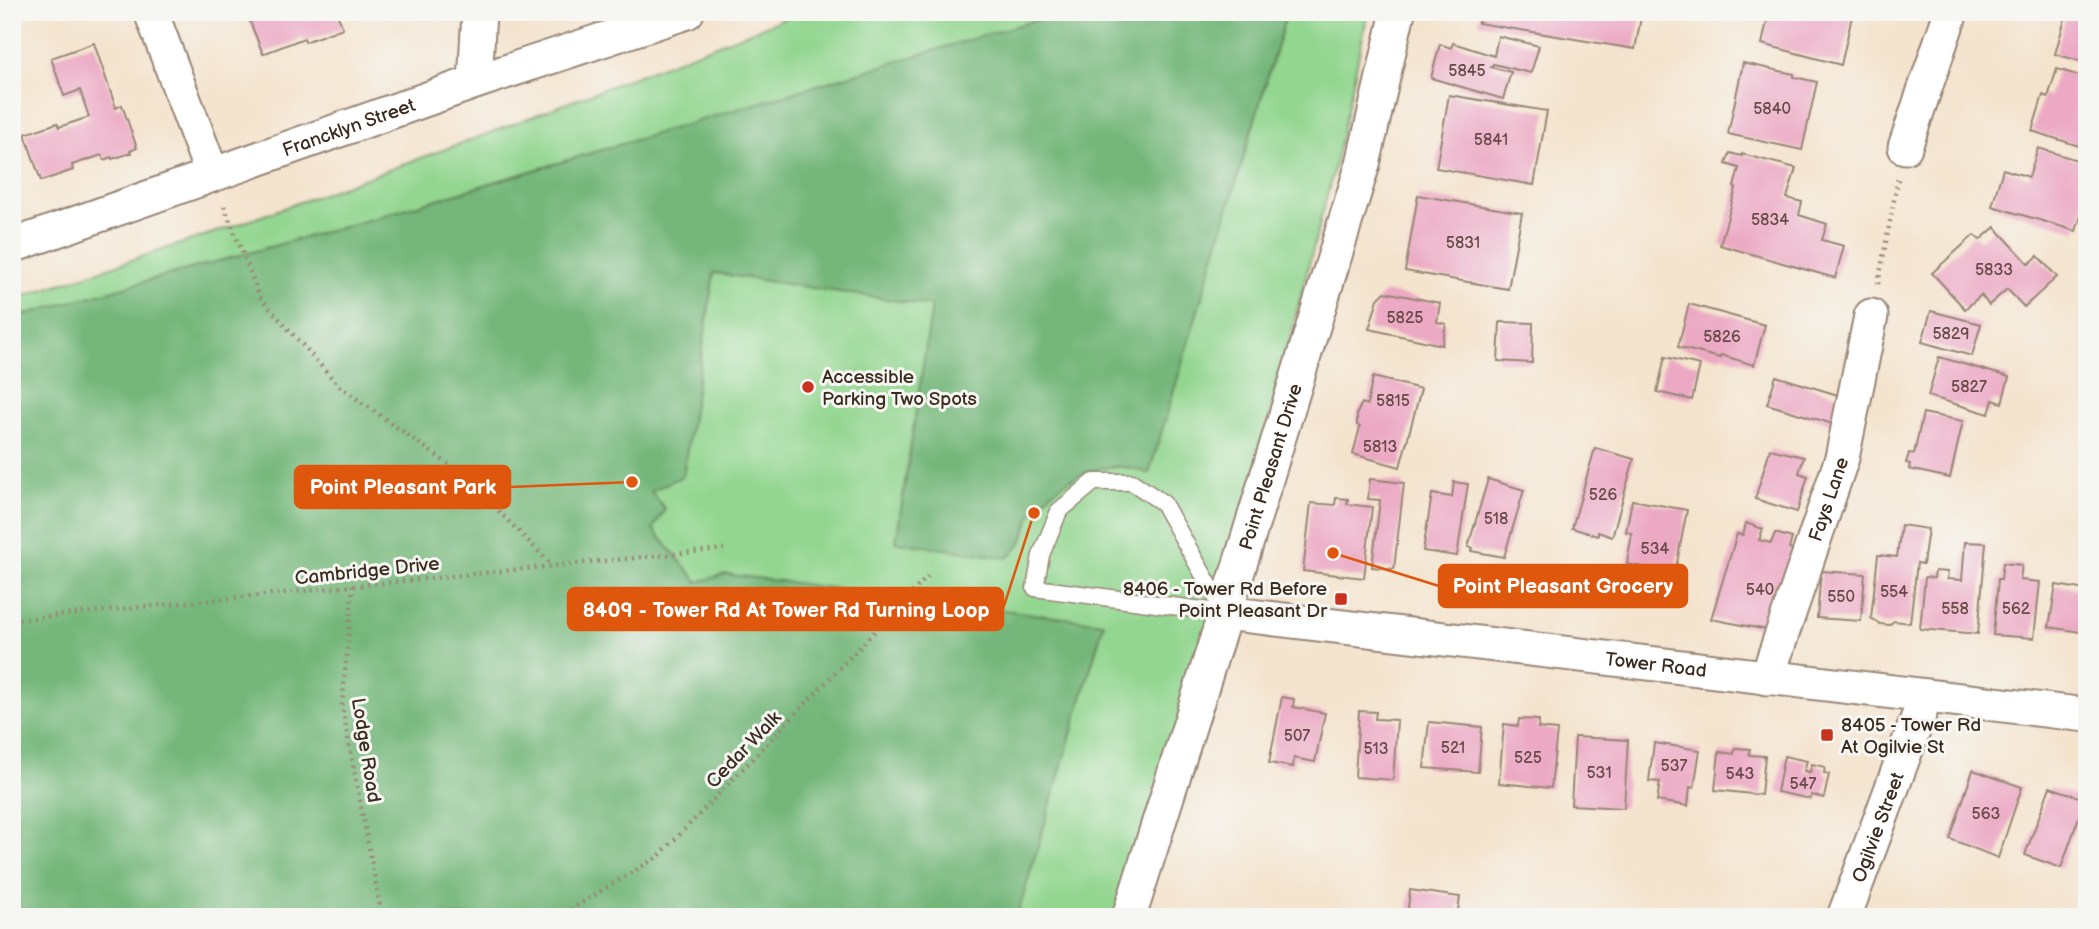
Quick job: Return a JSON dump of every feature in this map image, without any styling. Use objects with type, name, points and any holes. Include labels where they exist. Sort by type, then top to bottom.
[{"type":"street","points":[[151,12],[212,174]]},
{"type":"street","points":[[475,82],[479,12]]},
{"type":"street","name":"Francklyn Street","points":[[12,246],[475,82],[687,12]]},
{"type":"street","name":"Point Pleasant Drive","points":[[1129,917],[1363,164],[1398,12]]},
{"type":"street","points":[[1905,147],[1951,12]]},
{"type":"street","name":"Fays Lane","points":[[1767,678],[1842,458],[1871,316]]},
{"type":"street","name":"Tower Road","points":[[1225,613],[2087,715]]},
{"type":"street","name":"Ogilvie Street","points":[[1844,917],[1926,696]]},
{"type":"lane","points":[[1094,482],[1132,482],[1164,503],[1225,613],[1035,588],[1041,555],[1059,511],[1094,482]]},
{"type":"path","points":[[1871,316],[1905,147]]},
{"type":"path","points":[[212,174],[260,297],[339,386],[463,474],[552,565]]},
{"type":"path","name":"Cambridge Drive","points":[[12,620],[724,549]]},
{"type":"path","name":"Cedar Walk","points":[[558,917],[659,856],[929,575]]},
{"type":"path","name":"Lodge Road","points":[[353,585],[342,706],[382,917]]},
{"type":"green space","points":[[801,12],[1368,12],[1337,157],[1205,664],[1115,917],[12,917],[12,300],[237,225],[487,134]]},
{"type":"green space","points":[[1062,12],[1287,12],[1149,474],[1118,467],[1102,468],[1071,479],[1034,511],[1018,548],[1008,558],[896,542],[932,306],[714,273],[683,476],[651,491],[665,509],[653,529],[698,582],[725,574],[1104,623],[1017,917],[12,917],[12,318],[371,219]]},
{"type":"building","points":[[246,12],[336,12],[343,28],[305,42],[304,38],[263,54]]},
{"type":"building","points":[[1480,12],[1642,12],[1635,49],[1478,23]]},
{"type":"building","points":[[1769,12],[1853,12],[1841,65],[1762,44]]},
{"type":"building","points":[[2067,12],[2087,12],[2087,63],[2055,54]]},
{"type":"building","points":[[1498,36],[1539,46],[1531,73],[1493,64],[1491,67],[1511,72],[1503,99],[1431,78],[1440,44],[1451,48],[1453,43],[1494,56]]},
{"type":"building","points":[[94,43],[116,108],[122,105],[137,148],[130,151],[131,153],[112,159],[111,157],[104,160],[102,155],[72,165],[73,170],[41,181],[25,134],[57,123],[59,127],[89,117],[80,90],[64,96],[51,58]]},
{"type":"building","points":[[1743,63],[1817,82],[1802,150],[1728,134]]},
{"type":"building","points":[[2057,69],[2087,78],[2085,148],[2032,131],[2043,95],[2048,97]]},
{"type":"building","points":[[1449,95],[1547,111],[1534,185],[1436,168]]},
{"type":"building","points":[[2038,148],[2087,163],[2087,197],[2076,231],[1992,206],[2003,169],[2029,177]]},
{"type":"building","points":[[1730,153],[1796,168],[1787,198],[1802,202],[1799,215],[1827,224],[1822,240],[1844,246],[1835,278],[1720,245],[1739,168],[1726,164]]},
{"type":"building","points":[[1418,195],[1522,213],[1508,289],[1405,271]]},
{"type":"building","points":[[1995,227],[2029,264],[2038,256],[2057,277],[2024,307],[2007,289],[1989,305],[1981,295],[1965,309],[1932,273],[1974,235],[1980,240]]},
{"type":"building","points":[[1385,292],[1440,303],[1437,322],[1446,324],[1442,345],[1369,329],[1378,299]]},
{"type":"building","points":[[1689,304],[1765,325],[1754,365],[1721,355],[1720,358],[1678,347]]},
{"type":"building","points":[[1931,311],[1981,324],[1972,356],[1922,342]]},
{"type":"building","points":[[1500,322],[1533,323],[1532,363],[1498,361]]},
{"type":"building","points":[[1665,357],[1700,365],[1692,400],[1657,392]]},
{"type":"building","points":[[1939,357],[2009,377],[2002,403],[1993,400],[1989,414],[1928,396]]},
{"type":"building","points":[[1776,376],[1841,396],[1833,424],[1767,404]]},
{"type":"building","points":[[1373,377],[1421,389],[1400,467],[1353,454],[1360,427],[1357,425],[1357,413],[1362,403],[1367,405]]},
{"type":"building","points":[[1923,413],[1963,421],[1950,478],[1909,469],[1910,464],[1906,463],[1909,453],[1914,454]]},
{"type":"building","points":[[1595,448],[1634,459],[1612,537],[1572,528]]},
{"type":"building","points":[[1770,449],[1804,457],[1799,473],[1808,476],[1797,512],[1755,499]]},
{"type":"building","points":[[1370,479],[1404,483],[1394,569],[1372,567],[1380,500],[1368,499]]},
{"type":"building","points":[[1488,479],[1524,490],[1504,557],[1471,551],[1472,548],[1468,547]]},
{"type":"building","points":[[1454,482],[1468,484],[1457,556],[1423,551],[1432,494],[1452,497]]},
{"type":"building","points":[[1336,498],[1348,499],[1347,504],[1372,507],[1364,578],[1303,571],[1311,503],[1335,505]]},
{"type":"building","points":[[1632,500],[1687,510],[1675,573],[1627,564],[1632,533],[1626,532]]},
{"type":"building","points":[[1746,523],[1763,529],[1759,540],[1771,543],[1775,533],[1792,538],[1789,549],[1794,551],[1768,630],[1711,619],[1737,534],[1743,535]]},
{"type":"building","points":[[1901,525],[1928,529],[1923,564],[1917,563],[1910,623],[1894,621],[1889,625],[1880,624],[1871,618],[1878,555],[1897,557]]},
{"type":"building","points":[[1965,542],[1986,543],[1978,634],[1920,629],[1925,577],[1934,578],[1935,571],[1948,572],[1947,579],[1962,580]]},
{"type":"building","points":[[2003,563],[2022,565],[2020,580],[2040,582],[2034,638],[1993,635],[1998,579],[2001,579]]},
{"type":"building","points":[[1821,571],[1865,574],[1861,621],[1817,618]]},
{"type":"building","points":[[2056,585],[2087,590],[2087,633],[2049,627]]},
{"type":"building","points":[[1282,697],[1294,699],[1293,707],[1325,713],[1315,762],[1294,758],[1293,767],[1269,763]]},
{"type":"building","points":[[1359,711],[1376,712],[1375,719],[1397,720],[1393,780],[1355,777]]},
{"type":"building","points":[[1519,719],[1539,720],[1538,728],[1557,730],[1551,788],[1499,783],[1504,724],[1518,726]]},
{"type":"building","points":[[1429,722],[1482,727],[1478,772],[1424,768]]},
{"type":"building","points":[[1575,737],[1628,740],[1624,808],[1571,805]]},
{"type":"building","points":[[1654,743],[1700,750],[1688,806],[1657,801],[1660,782],[1649,781]]},
{"type":"building","points":[[1735,748],[1750,749],[1749,755],[1765,756],[1761,795],[1715,790],[1719,752],[1734,754]]},
{"type":"building","points":[[1784,756],[1807,761],[1804,771],[1810,772],[1812,764],[1825,767],[1824,773],[1829,774],[1824,798],[1811,795],[1811,799],[1777,792]]},
{"type":"building","points":[[1973,770],[2022,787],[1998,858],[1950,839]]},
{"type":"building","points":[[2050,787],[2085,799],[2061,868],[2025,855]]},
{"type":"building","points":[[1410,890],[1460,897],[1457,917],[1407,917]]},
{"type":"place","name":"Accessible Parking Two Spots","points":[[808,387]]},
{"type":"place","name":"Point Pleasant Park","points":[[632,482]]},
{"type":"place","name":"8409 - Tower Rd At Tower Rd Turning Loop","points":[[1034,513]]},
{"type":"place","name":"Point Pleasant Grocery","points":[[1333,553]]},
{"type":"place","name":"8406 - Tower Rd Before Point Pleasant Dr","points":[[1341,599]]},
{"type":"place","name":"8405 - Tower Rd At Ogilvie St","points":[[1827,735]]}]
